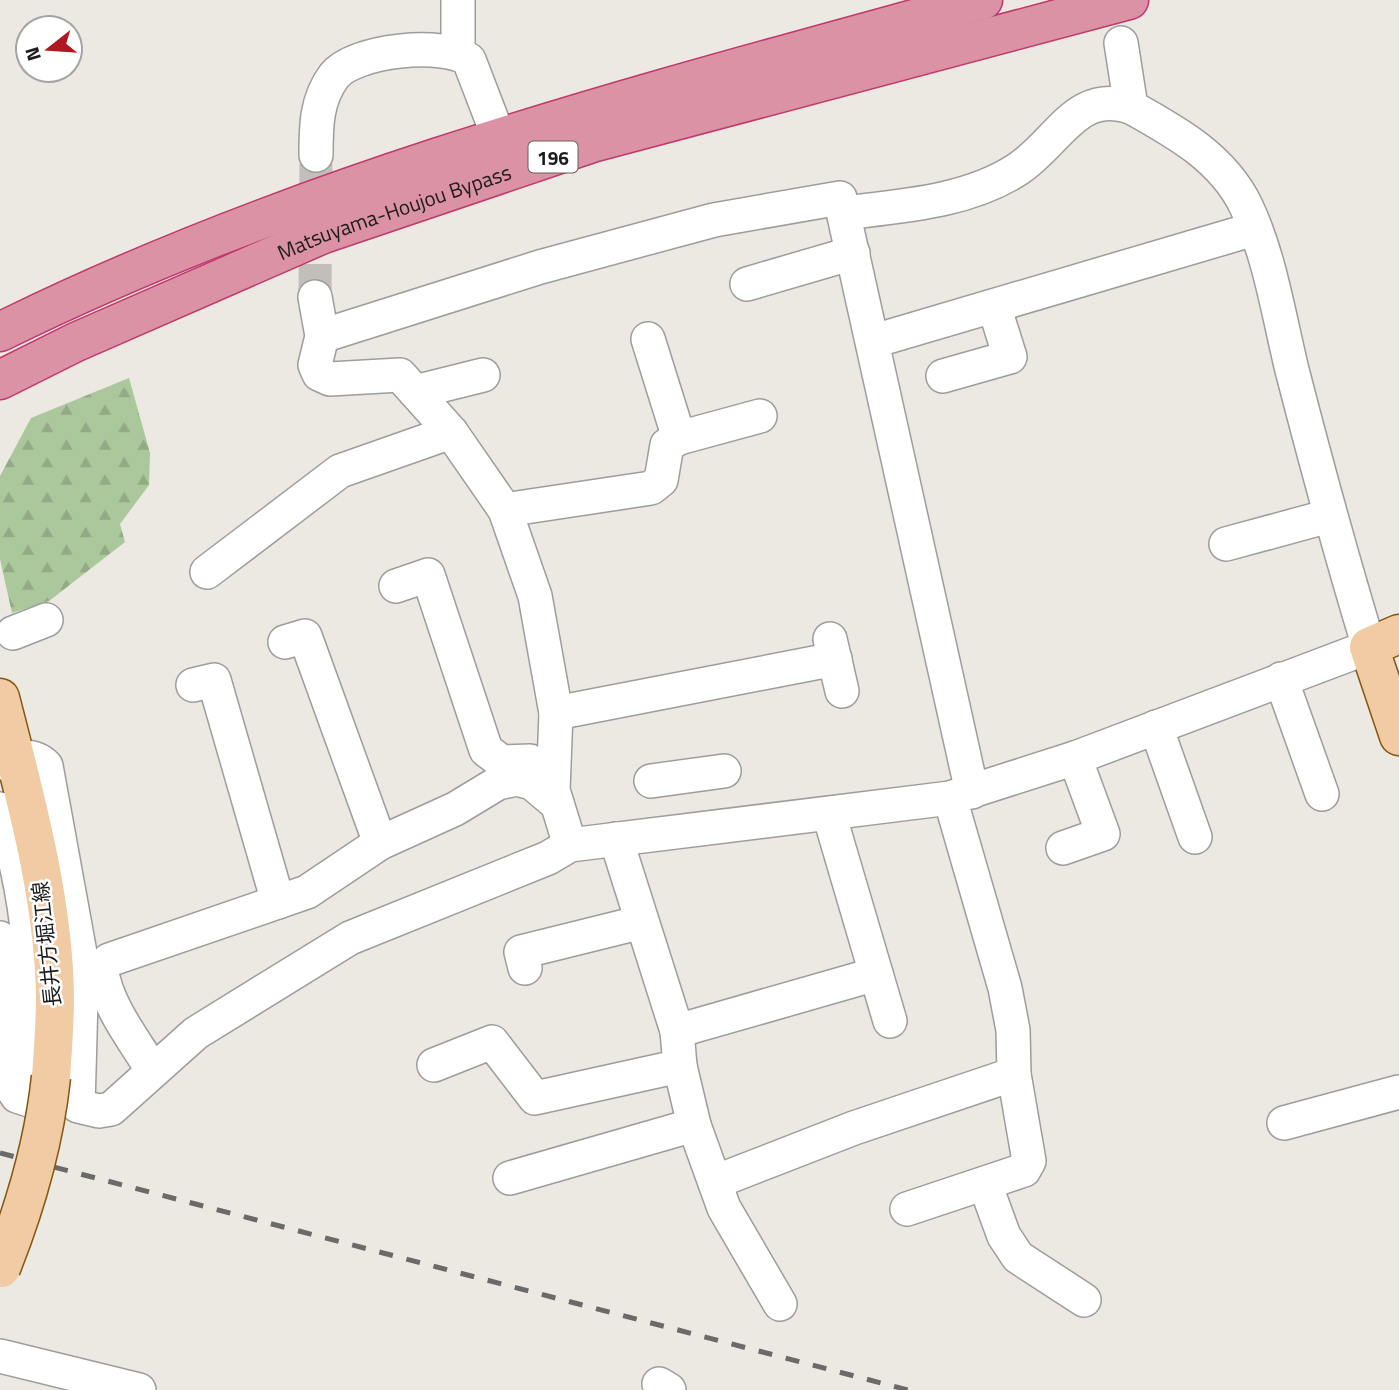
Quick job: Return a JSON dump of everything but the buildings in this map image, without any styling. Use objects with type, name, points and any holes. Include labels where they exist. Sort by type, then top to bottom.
[{"type":"highway","name":"Matsuyama-Houjou Bypass","points":[[0,332],[54,305],[304,203],[579,112],[983,0]]},
{"type":"highway","name":"Matsuyama-Houjou Bypass","points":[[0,380],[76,342],[336,229],[592,144],[1129,0]]},
{"type":"main road","points":[[1384,641],[1399,736]]},
{"type":"main road","name":"長井方堀江線","points":[[0,698],[8,760],[50,940],[55,995],[41,1088],[46,1129],[30,1191],[1,1269]]},
{"type":"street","points":[[458,0],[458,52]]},
{"type":"street","points":[[1121,43],[1131,107]]},
{"type":"street","points":[[316,155],[316,118],[335,75],[353,63],[395,53],[458,52],[469,60],[499,138]]},
{"type":"street","points":[[0,938],[6,951],[10,1085],[17,1096],[41,1088],[78,1106],[99,1111],[111,1109],[195,1033],[350,938],[548,858],[570,845],[829,814],[961,795],[1075,758],[1384,641],[1329,516],[1246,206],[1218,167],[1184,136],[1131,107],[1112,101],[1097,103],[1073,116],[1048,144],[1017,169],[981,187],[937,200],[844,213]]},
{"type":"street","points":[[322,336],[540,267],[714,220],[840,198],[874,341],[961,795],[1005,988],[1013,1030],[1014,1074],[1029,1161],[1024,1170],[907,1209]]},
{"type":"street","points":[[874,341],[1254,229]]},
{"type":"street","points":[[747,284],[853,253]]},
{"type":"street","points":[[315,297],[322,336],[315,365],[319,374],[330,379],[400,375],[451,432],[505,510],[535,596],[556,713],[556,790],[570,845]]},
{"type":"street","points":[[943,376],[1010,357],[994,306]]},
{"type":"street","points":[[648,339],[679,438]]},
{"type":"street","points":[[415,392],[482,375]]},
{"type":"street","points":[[505,510],[651,488],[661,480],[667,445],[679,438],[760,416]]},
{"type":"street","points":[[206,571],[340,471],[451,432]]},
{"type":"street","points":[[1226,544],[1329,516]]},
{"type":"street","points":[[396,586],[428,575],[486,750],[502,762],[530,761],[556,790]]},
{"type":"street","points":[[13,632],[46,620]]},
{"type":"street","points":[[285,642],[305,636],[380,843]]},
{"type":"street","points":[[556,713],[835,662]]},
{"type":"street","points":[[1281,679],[1322,794]]},
{"type":"street","points":[[193,685],[214,680],[278,902]]},
{"type":"street","points":[[1156,727],[1196,836]]},
{"type":"street","points":[[8,760],[37,758],[46,766],[48,795],[62,849],[82,964],[78,1106]]},
{"type":"street","points":[[1063,848],[1103,834],[1075,758]]},
{"type":"street","points":[[651,781],[710,773],[704,829]]},
{"type":"street","points":[[153,1071],[113,1007],[104,986],[101,968],[109,960],[307,892],[380,843],[423,821],[455,809],[498,783],[517,779],[556,790]]},
{"type":"street","points":[[0,809],[26,922],[41,1088]]},
{"type":"street","points":[[829,814],[890,1021]]},
{"type":"street","points":[[616,839],[677,1031],[680,1066],[694,1125],[715,1182],[744,1245],[780,1304]]},
{"type":"street","points":[[526,968],[521,952],[642,922]]},
{"type":"street","points":[[677,1031],[876,974]]},
{"type":"street","points":[[434,1065],[492,1042],[535,1098],[680,1066]]},
{"type":"street","points":[[715,1182],[854,1128],[1014,1074]]},
{"type":"street","points":[[1283,1120],[1399,1092]]},
{"type":"street","points":[[510,1178],[694,1125]]},
{"type":"street","points":[[985,1184],[1004,1236],[1018,1257],[1084,1300]]},
{"type":"street","points":[[0,1356],[139,1390]]},
{"type":"green space","points":[[129,378],[150,453],[149,485],[120,524],[125,542],[49,601],[12,613],[0,559],[0,476],[31,418]]},
{"type":"tunnel","points":[[315,297],[316,155]]},
{"type":"railway","points":[[0,1153],[908,1390]]}]
